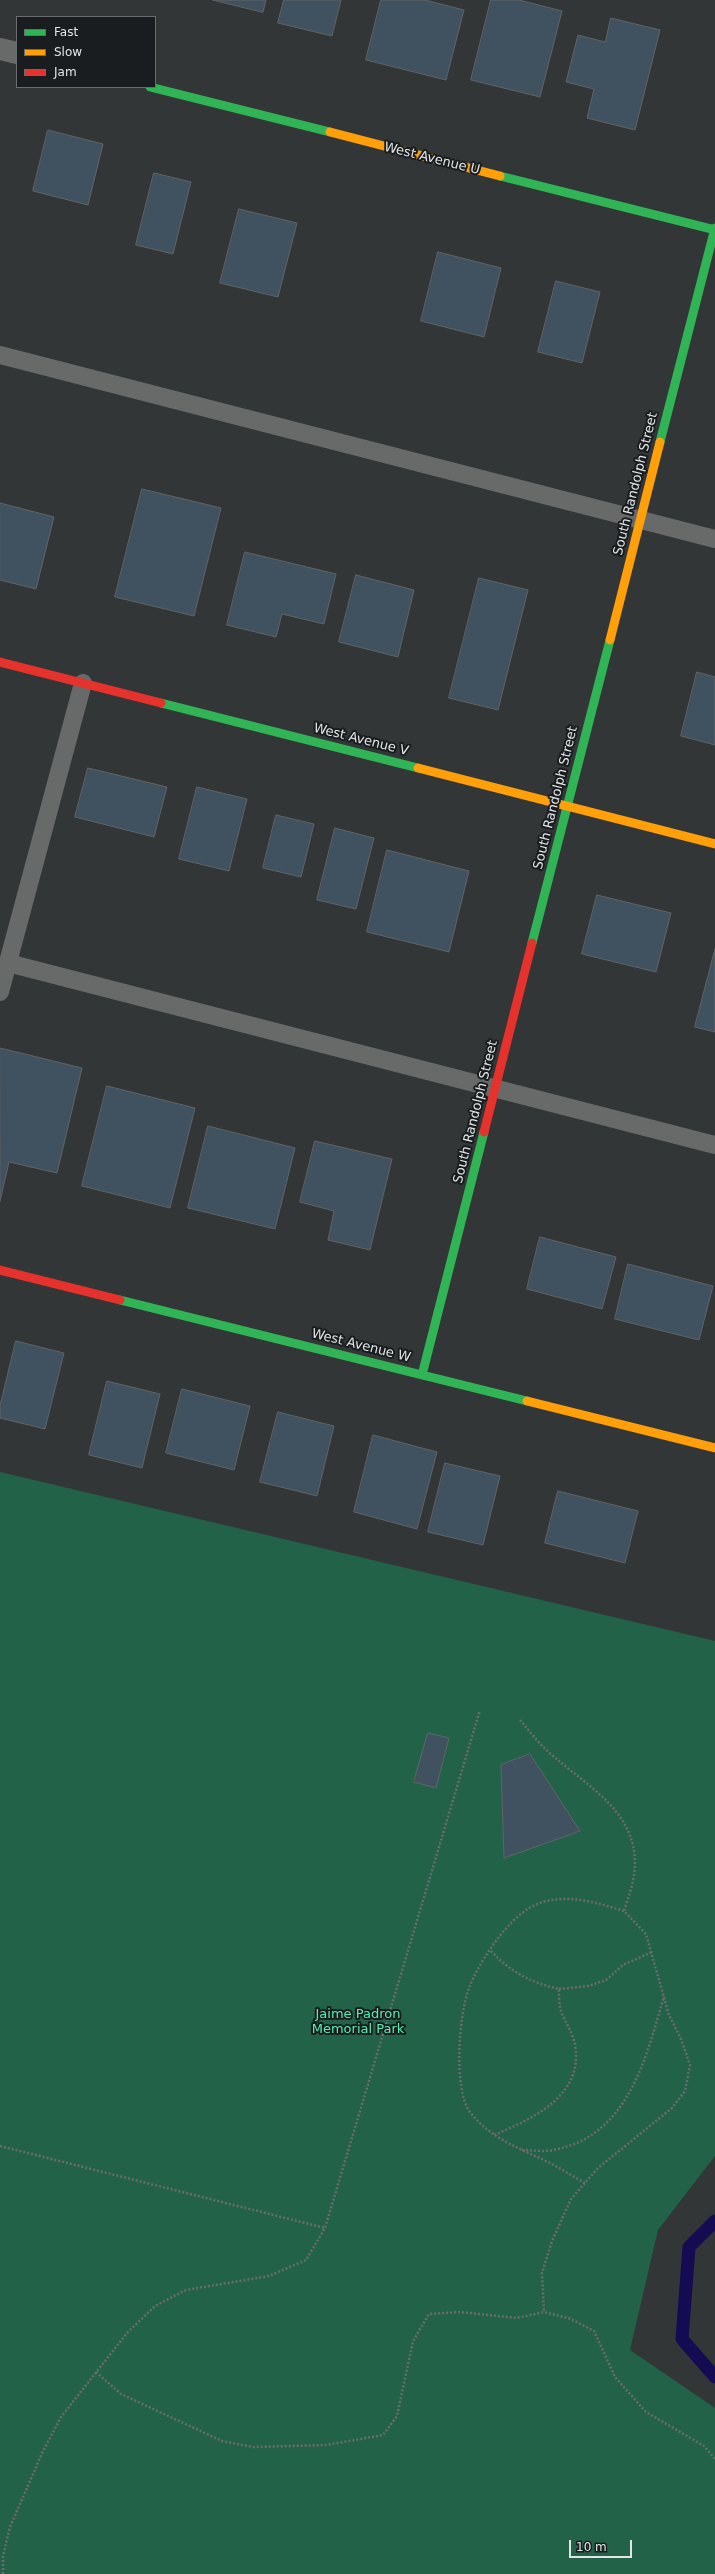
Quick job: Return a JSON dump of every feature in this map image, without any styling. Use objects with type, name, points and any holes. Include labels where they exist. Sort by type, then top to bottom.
[{"type":"street","points":[[0,49],[16,53]]},
{"type":"street","name":"West Avenue U","points":[[154,88],[715,229]]},
{"type":"street","name":"South Randolph Street","points":[[422,1375],[715,229]]},
{"type":"street","name":"West Avenue V","points":[[0,662],[715,844]]},
{"type":"street","name":"West Avenue W","points":[[0,1270],[715,1448]]},
{"type":"lane","points":[[0,355],[715,539]]},
{"type":"lane","points":[[0,992],[83,683]]},
{"type":"lane","points":[[8,962],[715,1145]]},
{"type":"path","points":[[3,2574],[3,2556],[10,2527],[43,2451],[61,2417],[127,2333],[155,2306],[186,2290],[270,2276],[306,2260],[325,2228],[480,1710]]},
{"type":"path","points":[[520,1720],[552,1756],[588,1783],[620,1815],[632,1844],[634,1875],[624,1911]]},
{"type":"path","points":[[544,2312],[542,2273],[550,2247],[571,2199],[585,2183],[598,2168],[672,2108],[685,2091],[690,2065],[682,2039],[669,2015],[646,1934],[624,1911],[582,1899],[558,1899],[531,1907],[506,1927],[469,1988],[459,2034],[460,2079],[469,2111],[494,2135],[585,2183]]},
{"type":"path","points":[[491,1951],[500,1961],[522,1976],[540,1985],[559,1989],[588,1986],[606,1980],[623,1965],[652,1952]]},
{"type":"path","points":[[494,2135],[532,2119],[559,2098],[571,2079],[575,2045],[560,2009],[559,1989]]},
{"type":"path","points":[[520,2149],[552,2150],[579,2141],[602,2127],[618,2110],[635,2083],[650,2045],[664,1994]]},
{"type":"path","points":[[0,2146],[325,2228]]},
{"type":"path","points":[[96,2372],[121,2394],[222,2441],[253,2447],[326,2445],[383,2435],[397,2416],[413,2341],[429,2314],[460,2312],[517,2318],[544,2312],[571,2319],[594,2331],[615,2377],[646,2412],[704,2446],[715,2459]]},
{"type":"green space","name":"Jaime Padron Memorial Park","points":[[0,1472],[715,1641],[715,2156],[658,2230],[630,2350],[715,2408],[715,2574],[0,2574]]},
{"type":"building","points":[[213,0],[266,0],[263,12]]},
{"type":"building","points":[[284,0],[341,0],[332,36],[278,23]]},
{"type":"building","points":[[381,0],[425,0],[464,10],[446,80],[366,60]]},
{"type":"building","points":[[491,0],[519,0],[562,11],[540,97],[471,80]]},
{"type":"building","points":[[611,18],[660,30],[635,130],[587,118],[594,89],[566,82],[578,35],[605,42]]},
{"type":"building","points":[[48,130],[103,144],[88,205],[33,191]]},
{"type":"building","points":[[154,173],[191,182],[173,254],[136,245]]},
{"type":"building","points":[[239,209],[297,223],[278,297],[220,283]]},
{"type":"building","points":[[438,252],[501,268],[484,337],[421,321]]},
{"type":"building","points":[[556,281],[600,292],[582,363],[538,352]]},
{"type":"building","points":[[142,489],[221,508],[194,616],[115,597]]},
{"type":"building","points":[[0,503],[54,517],[36,589],[0,580]]},
{"type":"building","points":[[245,552],[336,574],[324,624],[282,614],[276,637],[227,625]]},
{"type":"building","points":[[356,575],[414,590],[398,657],[339,642]]},
{"type":"building","points":[[479,578],[528,590],[498,710],[449,698]]},
{"type":"building","points":[[697,672],[715,677],[715,745],[681,736]]},
{"type":"building","points":[[88,768],[167,787],[154,837],[75,817]]},
{"type":"building","points":[[197,787],[247,799],[229,871],[179,859]]},
{"type":"building","points":[[276,815],[314,824],[301,877],[263,868]]},
{"type":"building","points":[[335,828],[374,838],[356,909],[317,900]]},
{"type":"building","points":[[387,850],[469,871],[449,952],[367,932]]},
{"type":"building","points":[[597,895],[671,913],[656,972],[582,954]]},
{"type":"building","points":[[715,949],[715,1032],[695,1027]]},
{"type":"building","points":[[0,1048],[82,1068],[57,1173],[9,1162],[0,1201]]},
{"type":"building","points":[[107,1086],[195,1108],[170,1208],[82,1186]]},
{"type":"building","points":[[208,1126],[295,1148],[275,1229],[188,1208]]},
{"type":"building","points":[[315,1141],[392,1159],[370,1250],[328,1240],[334,1211],[300,1202]]},
{"type":"building","points":[[540,1237],[616,1257],[602,1309],[527,1289]]},
{"type":"building","points":[[628,1264],[713,1286],[699,1340],[615,1319]]},
{"type":"building","points":[[16,1341],[64,1353],[45,1429],[0,1418],[0,1406]]},
{"type":"building","points":[[107,1381],[160,1394],[142,1468],[89,1455]]},
{"type":"building","points":[[182,1389],[250,1406],[234,1470],[166,1453]]},
{"type":"building","points":[[278,1412],[334,1426],[317,1496],[260,1482]]},
{"type":"building","points":[[373,1435],[437,1452],[417,1529],[354,1512]]},
{"type":"building","points":[[445,1463],[500,1476],[483,1545],[428,1532]]},
{"type":"building","points":[[558,1491],[638,1511],[625,1563],[545,1543]]},
{"type":"building","points":[[428,1733],[449,1738],[436,1788],[414,1782]]},
{"type":"building","points":[[530,1754],[580,1831],[504,1858],[501,1765]]},
{"type":"waterway","points":[[715,2221],[689,2247],[682,2339],[715,2377]]},
{"type":"traffic: fast","points":[[154,88],[330,132]]},
{"type":"traffic: fast","points":[[500,176],[715,230]]},
{"type":"traffic: fast","points":[[660,442],[715,228]]},
{"type":"traffic: fast","points":[[532,943],[610,640]]},
{"type":"traffic: fast","points":[[161,703],[418,768]]},
{"type":"traffic: fast","points":[[422,1375],[484,1132]]},
{"type":"traffic: fast","points":[[120,1300],[527,1401]]},
{"type":"traffic: slow","points":[[330,132],[500,176]]},
{"type":"traffic: slow","points":[[610,640],[660,442]]},
{"type":"traffic: slow","points":[[418,768],[715,844]]},
{"type":"traffic: slow","points":[[527,1401],[715,1448]]},
{"type":"traffic: jam","points":[[0,662],[161,703]]},
{"type":"traffic: jam","points":[[484,1132],[532,943]]},
{"type":"traffic: jam","points":[[0,1270],[120,1300]]}]
